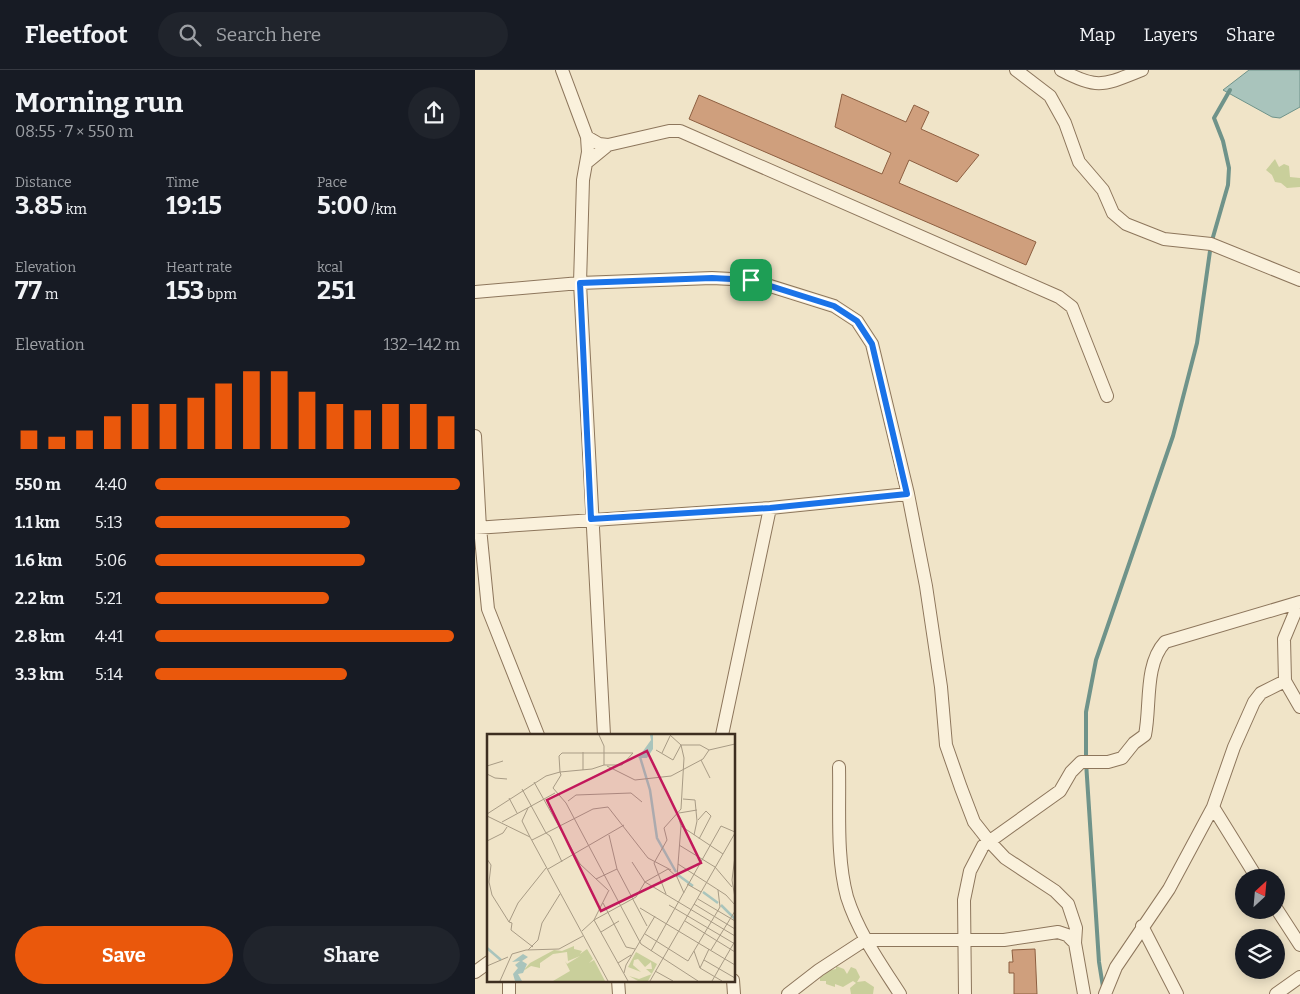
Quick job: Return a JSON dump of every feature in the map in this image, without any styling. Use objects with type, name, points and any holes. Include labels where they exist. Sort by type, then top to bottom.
[{"type":"street","points":[[562,70],[587,137],[583,180],[580,283],[591,519],[604,734]]},
{"type":"street","points":[[1016,70],[1050,96],[1065,122],[1079,162],[1103,190],[1113,213],[1126,224],[1164,239],[1211,244],[1300,280]]},
{"type":"street","points":[[1061,70],[1087,84],[1101,84],[1142,70]]},
{"type":"street","points":[[587,137],[599,144],[608,145],[669,130],[680,131],[1059,297],[1072,307],[1107,396]]},
{"type":"street","points":[[586,163],[608,145]]},
{"type":"street","points":[[475,292],[580,283],[712,278],[751,280],[834,306],[857,321],[872,344],[907,494],[926,586],[941,687],[947,745],[974,822],[1005,858],[1055,891],[1068,904],[1076,928],[1075,943],[1084,994]]},
{"type":"street","points":[[475,436],[478,528],[488,609],[538,734]]},
{"type":"street","points":[[478,528],[770,508],[907,494]]},
{"type":"street","points":[[722,734],[770,508]]},
{"type":"street","points":[[965,994],[964,900],[970,871],[983,846],[1060,791],[1071,772],[1081,762],[1109,762],[1123,758],[1134,743],[1145,736],[1148,719],[1149,690],[1158,650],[1165,642],[1300,602]]},
{"type":"street","points":[[1300,602],[1284,639],[1285,681],[1300,707]]},
{"type":"street","points":[[1105,994],[1116,967],[1169,889],[1213,807],[1234,747],[1254,702],[1261,693],[1285,681]]},
{"type":"street","points":[[839,767],[842,867],[847,897],[865,940],[900,994]]},
{"type":"street","points":[[1213,807],[1251,869]]},
{"type":"street","points":[[1283,919],[1300,945]]},
{"type":"street","points":[[1143,926],[1177,994]]},
{"type":"street","points":[[788,994],[819,970],[865,940],[1004,940],[1058,932],[1067,935],[1075,943]]},
{"type":"street","points":[[475,972],[487,963]]},
{"type":"street","points":[[1276,994],[1300,977]]},
{"type":"green space","points":[[1275,159],[1279,167],[1284,164],[1289,166],[1290,177],[1300,178],[1300,187],[1287,188],[1281,183],[1275,182],[1272,175],[1266,170]]},
{"type":"green space","points":[[836,966],[844,969],[847,974],[851,967],[856,969],[860,977],[857,982],[865,981],[874,987],[873,994],[851,994],[850,988],[856,983],[853,981],[843,987],[835,984],[835,987],[826,984],[826,981],[820,981],[820,978],[830,970],[836,969]]},
{"type":"water","points":[[1249,70],[1300,70],[1300,107],[1280,118],[1272,117],[1223,90]]},
{"type":"building","points":[[842,94],[906,122],[914,105],[929,112],[921,129],[979,155],[957,182],[909,160],[899,183],[1036,242],[1026,265],[689,119],[699,95],[882,174],[891,153],[835,127]]},
{"type":"building","points":[[1035,949],[1037,994],[1014,994],[1014,973],[1009,973],[1009,962],[1013,962],[1012,950]]},
{"type":"waterway","points":[[1103,987],[1099,962],[1086,762],[1086,712],[1096,660],[1173,436],[1197,343],[1211,244],[1228,185],[1229,168],[1223,141],[1214,118],[1230,90]]},
{"type":"route","points":[[712,278],[751,280],[834,306],[857,321],[872,344],[907,494],[770,508],[591,519],[580,283],[712,278]]}]
